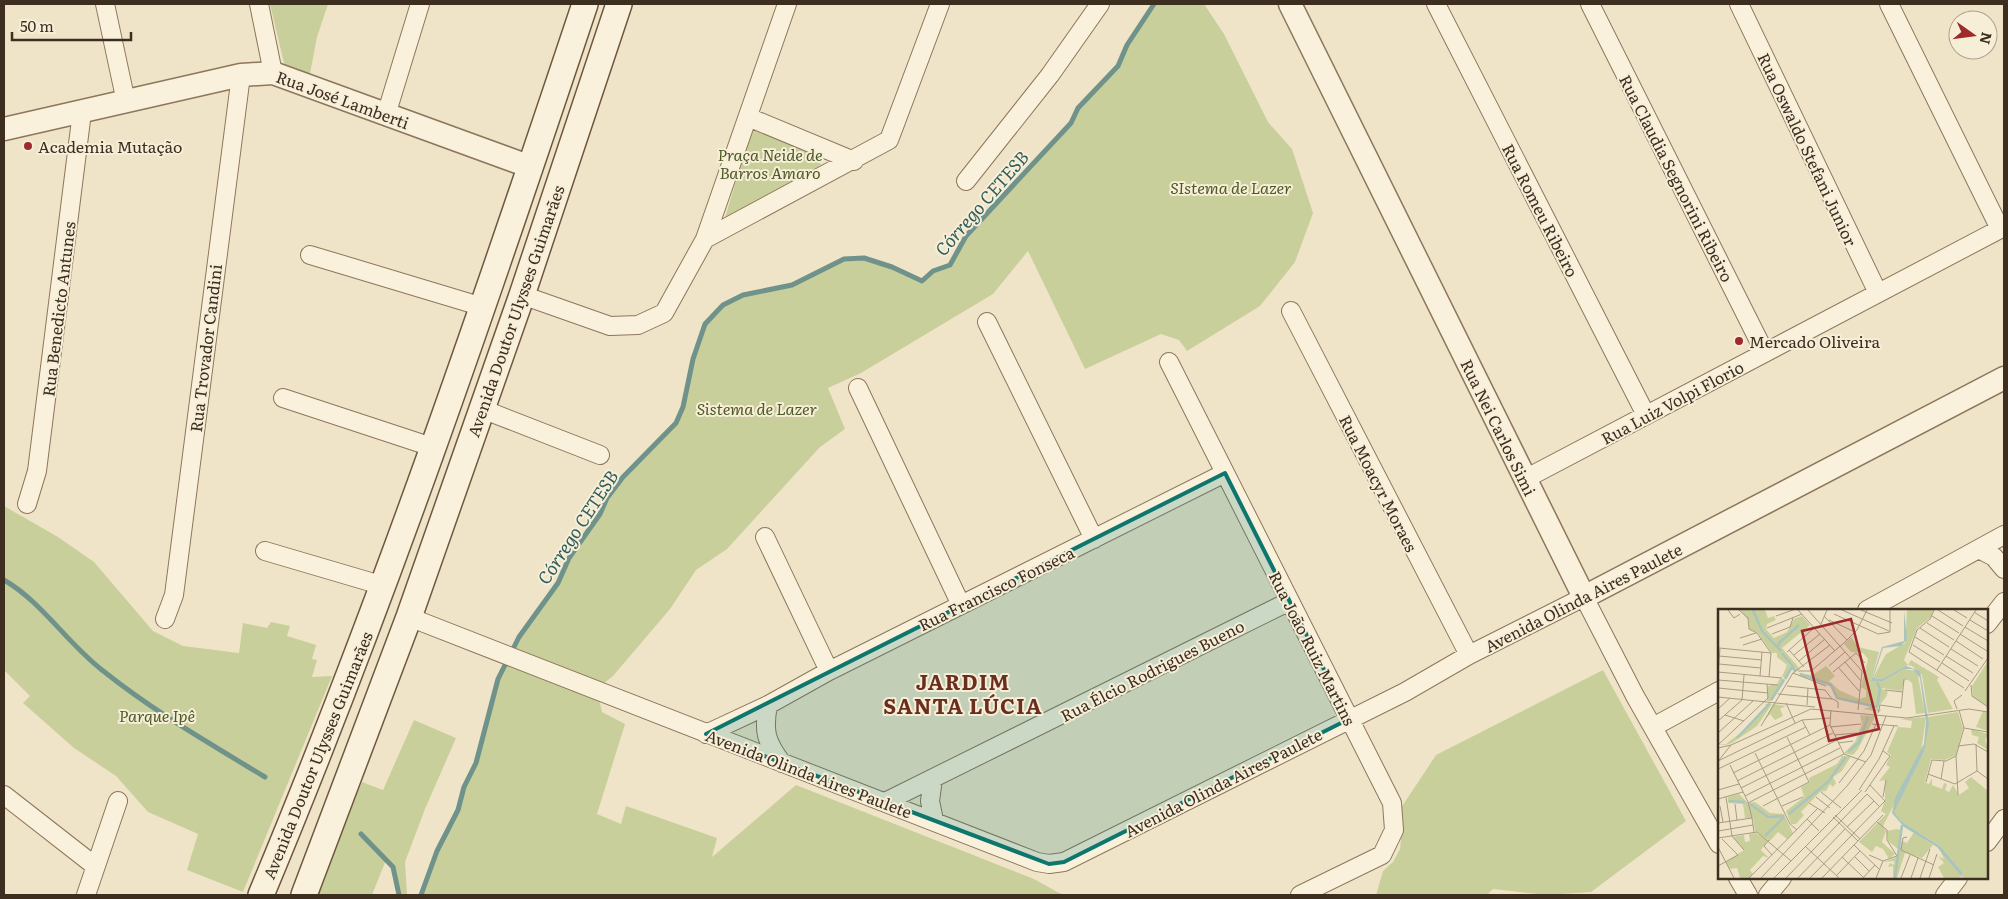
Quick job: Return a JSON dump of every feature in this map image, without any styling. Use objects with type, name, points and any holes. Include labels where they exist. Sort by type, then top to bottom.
[{"type":"main road","name":"Avenida Doutor Ulysses Guimarães","points":[[261,895],[294,818],[384,586],[483,307],[585,4]]},
{"type":"main road","name":"Avenida Doutor Ulysses Guimarães","points":[[304,895],[409,617],[522,295],[620,4]]},
{"type":"main road","name":"Avenida Doutor Ulysses Guimarães","points":[[373,614],[394,612],[409,617]]},
{"type":"street","points":[[105,4],[126,102]]},
{"type":"street","points":[[259,4],[273,73]]},
{"type":"street","points":[[386,115],[420,4]]},
{"type":"street","points":[[522,295],[610,326],[638,325],[664,313],[705,239],[787,4]]},
{"type":"street","points":[[705,239],[854,161],[889,140],[940,4]]},
{"type":"street","points":[[966,181],[1050,75],[1100,4]]},
{"type":"street","name":"Rua Nei Carlos Simi","points":[[1290,4],[1584,596],[1653,727],[1718,842]]},
{"type":"street","name":"Rua Romeu Ribeiro","points":[[1436,4],[1646,416]]},
{"type":"street","name":"Rua Claudia Segnorini Ribeiro","points":[[1590,4],[1765,353]]},
{"type":"street","name":"Rua Oswaldo Stefani Junior","points":[[1739,4],[1878,294]]},
{"type":"street","points":[[1889,4],[2002,228]]},
{"type":"street","name":"Rua José Lamberti","points":[[4,130],[241,75],[273,73],[531,167]]},
{"type":"street","name":"Rua Trovador Candini","points":[[165,619],[174,596],[241,75]]},
{"type":"street","name":"Rua Benedicto Antunes","points":[[27,504],[37,471],[82,112]]},
{"type":"street","points":[[748,117],[854,161]]},
{"type":"street","name":"Rua Luiz Volpi Florio","points":[[1525,479],[2002,228]]},
{"type":"street","points":[[310,255],[483,307]]},
{"type":"street","name":"Rua Moacyr Moraes","points":[[1291,311],[1469,655]]},
{"type":"street","points":[[987,322],[1094,540]]},
{"type":"street","name":"Rua João Ruiz Martins","points":[[1169,362],[1392,803],[1394,830],[1382,854],[1300,895]]},
{"type":"street","name":"Avenida Olinda Aires Paulete","points":[[409,617],[706,734],[934,820],[1036,862],[1049,864],[1064,862],[1405,692],[1469,655],[2004,378]]},
{"type":"street","points":[[858,388],[961,605]]},
{"type":"street","points":[[283,398],[432,448]]},
{"type":"street","points":[[482,409],[600,455]]},
{"type":"street","name":"Rua Francisco Fonseca","points":[[706,734],[768,705],[828,671],[1094,540],[1225,472]]},
{"type":"street","points":[[1869,609],[2004,535]]},
{"type":"street","points":[[765,537],[828,671]]},
{"type":"street","points":[[1980,549],[1994,557],[2004,569]]},
{"type":"street","points":[[265,552],[384,586]]},
{"type":"street","name":"Rua Élcio Rodrigues Bueno","points":[[886,802],[1290,601]]},
{"type":"street","points":[[1988,623],[2004,602]]},
{"type":"street","points":[[1653,727],[1718,692]]},
{"type":"street","points":[[768,705],[766,735],[769,746],[782,763]]},
{"type":"street","points":[[933,779],[930,801],[934,820]]},
{"type":"street","points":[[4,795],[95,866]]},
{"type":"street","points":[[86,895],[118,801]]},
{"type":"street","points":[[1988,841],[2004,819]]},
{"type":"street","points":[[1739,879],[1748,895]]},
{"type":"street","points":[[1768,895],[1781,879]]},
{"type":"street","points":[[1945,895],[1957,879]]},
{"type":"highlighted area","points":[[1225,473],[1349,719],[1064,862],[1049,864],[706,734]]},
{"type":"green space","points":[[270,4],[328,4],[317,37],[309,79],[287,68],[284,63]]},
{"type":"green space","name":"Sistema de Lazer","points":[[1154,4],[1204,4],[1224,34],[1268,122],[1292,149],[1313,213],[1295,262],[1260,306],[1187,351],[1179,340],[1161,334],[1085,369],[1028,251],[993,294],[861,373],[828,388],[845,429],[820,447],[727,549],[696,570],[670,609],[613,676],[602,685],[599,699],[602,712],[625,724],[597,814],[621,824],[626,806],[717,838],[712,857],[796,785],[1034,879],[1063,895],[421,895],[437,851],[458,810],[464,787],[476,763],[498,679],[519,637],[558,583],[569,558],[600,514],[607,498],[623,477],[676,423],[683,407],[693,359],[705,324],[723,305],[743,295],[792,285],[844,259],[864,258],[892,267],[922,280],[933,271],[950,265],[966,236],[1071,123],[1078,108],[1118,66],[1127,45]]},
{"type":"green space","name":"Praça Neide de Barros Amaro","points":[[757,128],[818,155],[821,165],[724,221],[750,135]]},
{"type":"green space","name":"Parque Ipê","points":[[4,506],[58,537],[94,562],[153,631],[183,646],[239,653],[243,623],[267,628],[271,622],[290,626],[287,636],[316,645],[312,659],[317,660],[312,677],[332,676],[243,892],[187,870],[198,834],[148,812],[116,776],[74,748],[23,703],[30,696],[4,670]]},
{"type":"green space","points":[[1603,670],[1686,821],[1591,892],[1547,895],[1493,889],[1487,895],[1376,895],[1383,871],[1393,862],[1400,849],[1402,829],[1399,811],[1436,755]]},
{"type":"green space","points":[[414,720],[456,738],[425,809],[405,862],[407,895],[399,895],[393,868],[386,860],[372,895],[316,895],[362,782],[383,790]]},
{"type":"waterway","name":"Córrego CETESB","points":[[421,895],[437,851],[458,810],[464,787],[476,763],[498,679],[519,637],[558,583],[569,558],[600,514],[607,498],[623,477],[676,423],[683,407],[693,359],[705,324],[723,305],[743,295],[792,285],[844,259],[864,258],[892,267],[922,281],[933,271],[950,265],[966,236],[1071,123],[1078,108],[1118,66],[1127,45],[1154,4]]},
{"type":"waterway","points":[[4,580],[18,589],[77,648],[121,685],[182,726],[265,777]]},
{"type":"waterway","points":[[361,834],[393,867],[399,895]]},
{"type":"place","name":"Academia Mutação","points":[[28,146]]},
{"type":"place","name":"Mercado Oliveira","points":[[1739,341]]},
{"type":"district","name":"JARDIM SANTA LÚCIA","points":[[963,692]]},
{"type":"park label","name":"SIstema de Lazer","points":[[1231,187]]}]
